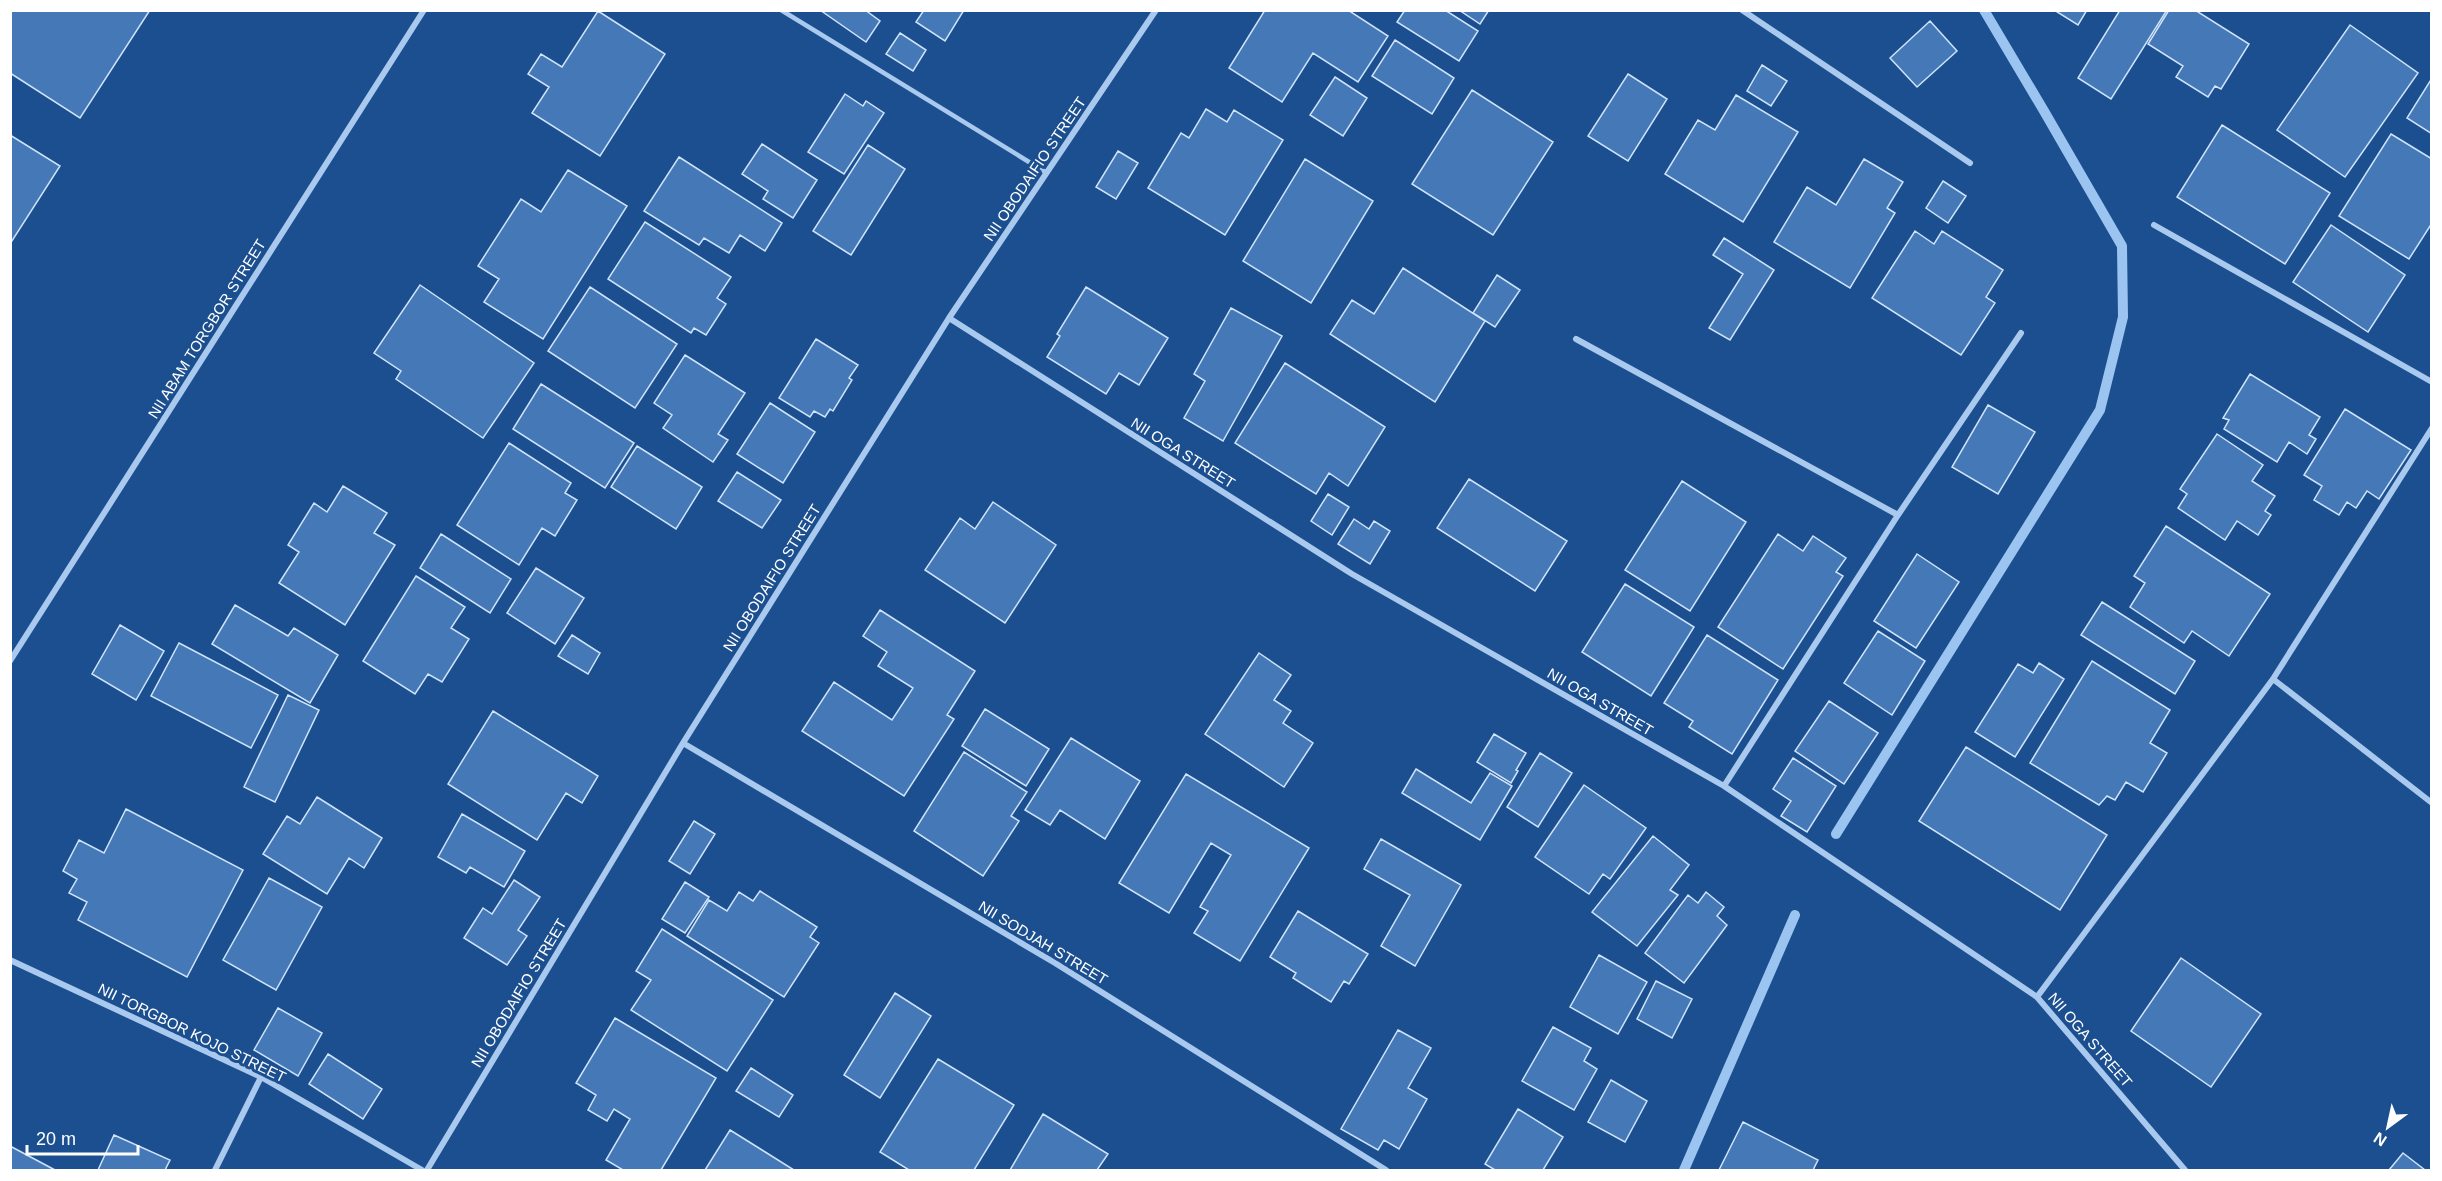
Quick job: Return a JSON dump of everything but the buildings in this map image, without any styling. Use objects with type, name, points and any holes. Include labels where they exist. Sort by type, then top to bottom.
[{"type":"street","name":"NII ABAM TORGBOR STREET","points":[[10,661],[424,10]]},
{"type":"street","name":"NII OBODAIFIO STREET","points":[[427,1170],[683,743],[949,318],[1156,10]]},
{"type":"street","points":[[1742,10],[1970,163]]},
{"type":"street","points":[[2154,225],[2432,382]]},
{"type":"street","name":"NII OGA STREET","points":[[949,318],[1352,574],[1724,786],[2037,997],[2185,1170]]},
{"type":"street","points":[[1724,786],[1899,515],[2021,333]]},
{"type":"street","points":[[1576,339],[1899,515]]},
{"type":"street","points":[[2037,997],[2273,679],[2432,428]]},
{"type":"street","points":[[2273,679],[2432,803]]},
{"type":"street","name":"NII SODJAH STREET","points":[[683,743],[1054,963],[1386,1170]]},
{"type":"street","name":"NII TORGBOR KOJO STREET","points":[[10,960],[261,1077],[422,1170]]},
{"type":"street","points":[[215,1170],[261,1077]]},
{"type":"lane","points":[[782,10],[1047,173]]},
{"type":"waterway","points":[[1836,834],[2100,410],[2123,317],[2122,246],[1984,10]]},
{"type":"waterway","points":[[1684,1170],[1795,915]]}]
